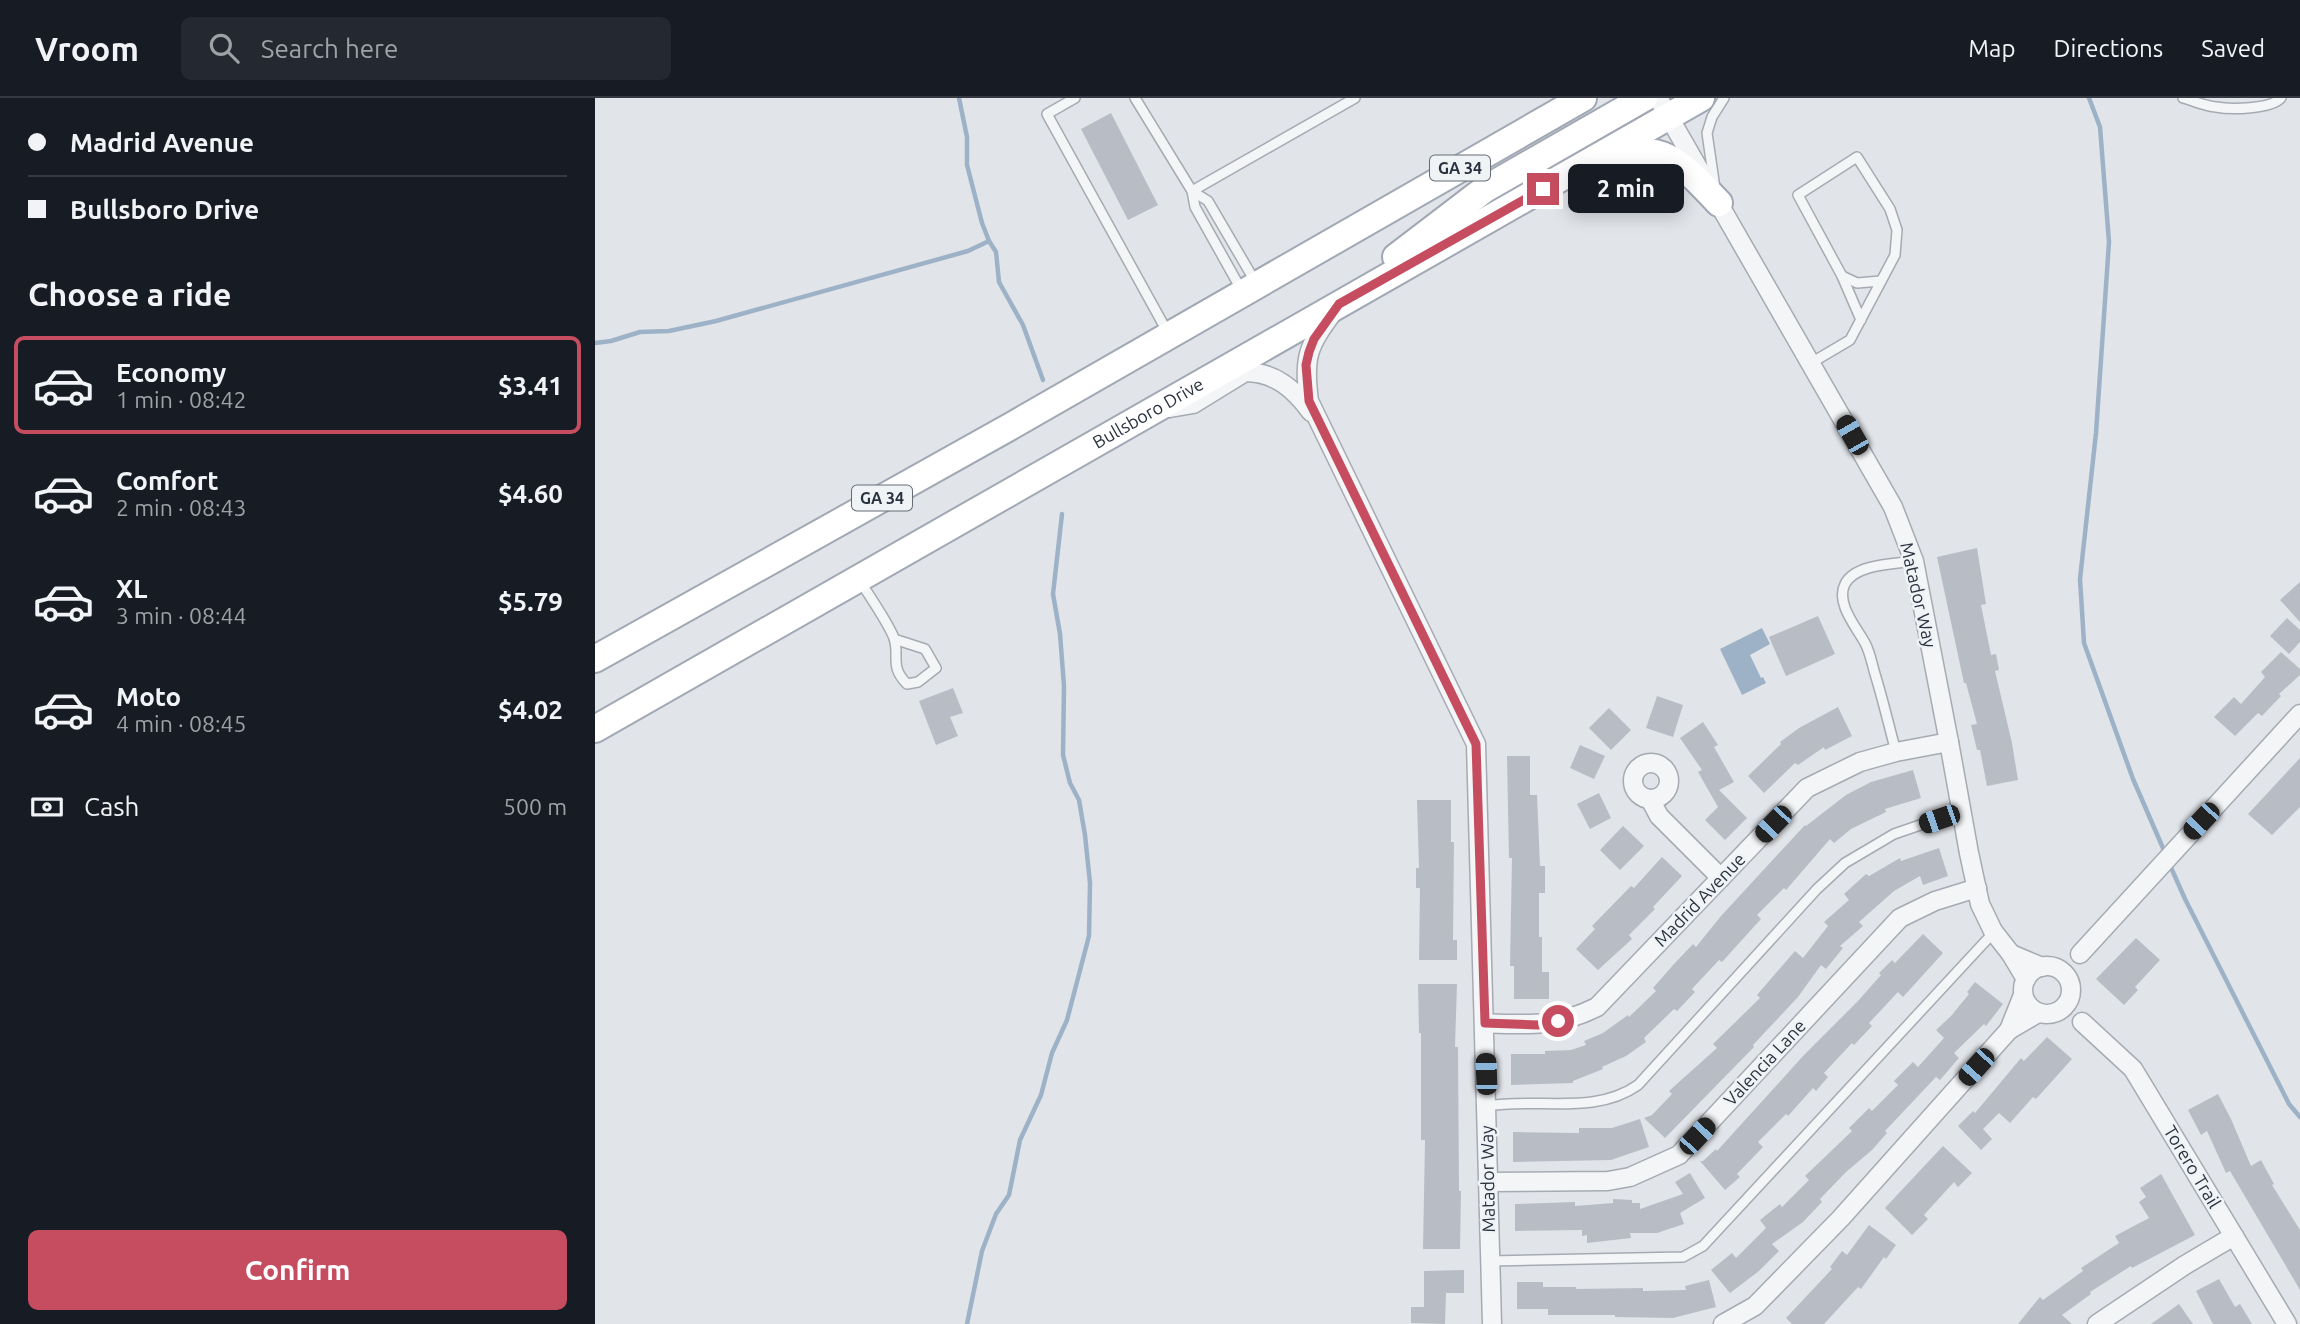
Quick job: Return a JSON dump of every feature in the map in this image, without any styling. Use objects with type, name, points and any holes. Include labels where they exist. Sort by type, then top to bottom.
[{"type":"main road","points":[[1335,306],[1485,189],[1644,98]]},
{"type":"main road","name":"Bullsboro Drive","points":[[595,729],[1543,189],[1665,106],[1701,98]]},
{"type":"main road","name":"GA 34","points":[[595,659],[1013,425],[1573,102]]},
{"type":"main road","points":[[1543,189],[1581,180],[1618,158],[1633,152],[1647,151],[1657,152],[1685,168],[1719,203]]},
{"type":"street","name":"Matador Way","points":[[1665,106],[1893,507],[1914,561],[1980,904],[1994,932],[2011,954],[2025,987]]},
{"type":"street","name":"Matador Way","points":[[1335,306],[1309,352],[1306,365],[1309,401],[1476,744],[1492,1324]]},
{"type":"street","points":[[1154,410],[1193,404],[1245,372],[1255,372],[1270,376],[1290,387],[1323,429]]},
{"type":"street","points":[[2025,987],[2030,1007],[2038,1013],[2049,1014],[2066,997],[2080,954],[2300,714]]},
{"type":"street","name":"Madrid Avenue","points":[[1485,1023],[1538,1025],[1578,1017],[1597,1007],[1807,788],[1860,762],[1949,742]]},
{"type":"street","points":[[1650,799],[1659,816],[1721,878]]},
{"type":"street","name":"Valencia Lane","points":[[1489,1182],[1608,1181],[1630,1177],[1679,1155],[1900,918],[1935,901],[1977,888]]},
{"type":"street","name":"Matador Way","points":[[2011,954],[2047,967]]},
{"type":"street","points":[[2010,1030],[2033,970],[2080,954]]},
{"type":"street","points":[[2047,967],[2066,975],[2066,997]]},
{"type":"street","name":"Torero Trail","points":[[2066,997],[2082,1022],[2133,1069],[2287,1324]]},
{"type":"street","points":[[1723,1324],[1755,1306],[1822,1237],[2010,1030],[2038,1013]]},
{"type":"street","points":[[2097,1324],[2234,1236]]},
{"type":"lane","points":[[1075,98],[1047,114],[1168,335]]},
{"type":"lane","points":[[1135,98],[1192,191],[1195,207],[1250,289]]},
{"type":"lane","points":[[1192,191],[1355,98]]},
{"type":"lane","points":[[1719,203],[1707,133],[1712,117],[1724,98]]},
{"type":"lane","points":[[2186,98],[2218,108],[2266,106],[2276,104],[2281,98]]},
{"type":"lane","points":[[1811,363],[1850,340],[1861,320],[1895,255],[1898,230],[1891,209],[1857,157],[1798,195],[1842,276],[1861,320]]},
{"type":"lane","points":[[1192,191],[1208,201],[1250,289]]},
{"type":"lane","points":[[1842,276],[1857,283],[1881,281]]},
{"type":"lane","points":[[1896,752],[1867,647],[1843,602],[1842,591],[1845,582],[1863,570],[1914,561]]},
{"type":"lane","points":[[859,579],[894,639],[894,658],[900,677],[907,684],[918,682],[936,668],[925,649],[894,639]]},
{"type":"lane","points":[[1487,1106],[1597,1102],[1623,1096],[1638,1085],[1845,863],[1894,834],[1961,811]]},
{"type":"lane","points":[[1490,1261],[1683,1257],[1703,1246],[1994,932]]},
{"type":"water","points":[[1762,628],[1770,644],[1750,655],[1766,683],[1742,695],[1720,649]]},
{"type":"building","points":[[1111,113],[1158,205],[1128,220],[1081,129]]},
{"type":"building","points":[[1977,548],[1986,604],[1981,605],[1991,655],[1996,654],[1999,670],[1995,671],[2018,780],[1987,786],[1980,750],[1977,750],[1971,725],[1977,724],[1964,683],[1937,557]]},
{"type":"building","points":[[2300,582],[2300,622],[2280,600]]},
{"type":"building","points":[[1818,616],[1835,654],[1786,676],[1769,637]]},
{"type":"building","points":[[2287,618],[2300,630],[2300,642],[2289,654],[2270,636]]},
{"type":"building","points":[[2281,652],[2300,669],[2300,675],[2279,694],[2281,696],[2262,716],[2258,713],[2235,736],[2214,717],[2234,697],[2241,704],[2265,677],[2261,672]]},
{"type":"building","points":[[953,688],[963,713],[950,717],[958,736],[936,745],[919,701]]},
{"type":"building","points":[[1657,696],[1683,705],[1673,737],[1646,728]]},
{"type":"building","points":[[1838,707],[1852,736],[1825,750],[1824,747],[1798,765],[1795,763],[1764,793],[1748,776],[1780,742],[1799,728]]},
{"type":"building","points":[[1609,708],[1631,730],[1611,750],[1589,728]]},
{"type":"building","points":[[1703,722],[1718,745],[1714,747],[1734,782],[1719,790],[1747,818],[1725,840],[1705,820],[1718,807],[1698,772],[1702,770],[1680,738]]},
{"type":"building","points":[[1580,745],[1605,756],[1594,779],[1570,768]]},
{"type":"building","points":[[1507,756],[1530,756],[1530,795],[1537,795],[1540,866],[1545,866],[1545,893],[1539,893],[1539,937],[1542,937],[1542,972],[1549,972],[1549,999],[1514,999],[1514,966],[1510,966],[1512,858],[1509,858]]},
{"type":"building","points":[[2300,758],[2300,807],[2272,835],[2248,814]]},
{"type":"building","points":[[1913,770],[1921,798],[1885,809],[1886,812],[1851,829],[1834,843],[1830,839],[1786,890],[1784,888],[1757,915],[1761,919],[1722,962],[1719,960],[1692,989],[1695,992],[1644,1038],[1646,1042],[1626,1056],[1602,1067],[1603,1069],[1573,1083],[1511,1085],[1511,1054],[1545,1054],[1545,1051],[1571,1050],[1586,1045],[1584,1041],[1603,1033],[1628,1015],[1629,1017],[1656,991],[1653,988],[1674,964],[1693,944],[1696,947],[1805,825],[1846,795],[1871,782]]},
{"type":"building","points":[[1599,793],[1611,818],[1590,829],[1577,804]]},
{"type":"building","points":[[1417,800],[1451,800],[1451,842],[1454,842],[1453,940],[1457,940],[1457,960],[1419,960]]},
{"type":"building","points":[[1623,826],[1644,846],[1620,870],[1600,850]]},
{"type":"building","points":[[1939,848],[1948,876],[1923,885],[1920,876],[1894,891],[1859,922],[1863,926],[1840,946],[1843,948],[1826,969],[1821,965],[1798,997],[1754,1047],[1665,1138],[1644,1118],[1652,1115],[1672,1094],[1669,1091],[1717,1048],[1713,1044],[1760,998],[1757,995],[1795,951],[1803,958],[1828,926],[1824,922],[1849,900],[1844,894],[1866,874],[1869,876],[1900,858],[1901,861]]},
{"type":"building","points":[[1662,857],[1682,876],[1629,935],[1632,939],[1598,970],[1576,949],[1595,929],[1592,926],[1631,886],[1634,888]]},
{"type":"building","points":[[1923,934],[1943,953],[1903,997],[1898,992],[1869,1023],[1872,1026],[1824,1073],[1828,1077],[1816,1091],[1813,1088],[1788,1116],[1786,1114],[1758,1142],[1763,1147],[1737,1174],[1740,1177],[1725,1190],[1700,1161],[1716,1149],[1717,1151],[1804,1055],[1857,1002],[1881,975],[1879,973],[1892,960],[1895,963]]},
{"type":"building","points":[[2136,938],[2160,960],[2135,987],[2138,990],[2124,1005],[2096,979]]},
{"type":"building","points":[[1975,982],[2003,1004],[1986,1026],[1984,1024],[1954,1053],[1959,1058],[1940,1080],[1936,1077],[1885,1131],[1887,1133],[1872,1150],[1820,1199],[1822,1202],[1803,1222],[1772,1244],[1779,1251],[1759,1271],[1730,1293],[1711,1270],[1732,1253],[1736,1258],[1766,1228],[1760,1220],[1780,1204],[1782,1207],[1809,1180],[1805,1176],[1852,1131],[1849,1128],[1869,1108],[1872,1111],[1898,1085],[1894,1081],[1913,1062],[1918,1067],[1944,1038],[1936,1030],[1969,994],[1967,992]]},
{"type":"building","points":[[1418,984],[1457,984],[1455,1047],[1458,1047],[1460,1249],[1423,1249],[1425,1140],[1421,1140]]},
{"type":"building","points":[[2047,1037],[2072,1059],[2010,1123],[1999,1113],[1983,1129],[1992,1139],[1981,1150],[1958,1126],[1973,1111],[1975,1113],[2021,1058],[2024,1061]]},
{"type":"building","points":[[2218,1094],[2251,1166],[2261,1160],[2274,1184],[2272,1185],[2300,1230],[2300,1290],[2230,1171],[2226,1173],[2207,1131],[2201,1135],[2188,1110]]},
{"type":"building","points":[[1640,1119],[1649,1147],[1611,1160],[1513,1162],[1513,1132],[1579,1133],[1579,1128],[1612,1128]]},
{"type":"building","points":[[1943,1146],[1972,1173],[1958,1187],[1954,1182],[1924,1215],[1928,1219],[1912,1235],[1885,1208]]},
{"type":"building","points":[[1690,1173],[1705,1198],[1680,1213],[1684,1224],[1657,1233],[1630,1233],[1631,1238],[1587,1243],[1587,1235],[1582,1236],[1582,1230],[1515,1231],[1515,1204],[1575,1202],[1575,1206],[1613,1203],[1613,1199],[1632,1200],[1632,1203],[1640,1203],[1640,1209],[1683,1194],[1675,1182]]},
{"type":"building","points":[[2161,1174],[2195,1235],[2132,1268],[2131,1266],[2090,1292],[2091,1294],[2062,1315],[2072,1324],[2018,1324],[2040,1297],[2043,1300],[2083,1271],[2081,1268],[2119,1243],[2115,1236],[2149,1218],[2139,1202],[2146,1197],[2140,1188]]},
{"type":"building","points":[[1869,1225],[1896,1245],[1886,1259],[1884,1257],[1861,1289],[1858,1287],[1824,1324],[1792,1324],[1786,1318],[1832,1269],[1830,1267],[1842,1251],[1847,1255]]},
{"type":"building","points":[[1464,1270],[1464,1293],[1446,1293],[1445,1324],[1411,1323],[1411,1307],[1424,1307],[1424,1271]]},
{"type":"building","points":[[2219,1279],[2235,1307],[2240,1304],[2252,1324],[2213,1324],[2196,1291]]},
{"type":"building","points":[[1709,1280],[1716,1307],[1673,1318],[1548,1315],[1548,1309],[1517,1309],[1517,1282],[1543,1282],[1543,1287],[1643,1288],[1643,1291],[1686,1290],[1685,1286]]},
{"type":"building","points":[[2179,1304],[2193,1324],[2151,1324]]},
{"type":"waterway","points":[[959,98],[967,137],[967,165],[982,223],[996,252],[999,282],[1023,325],[1043,380]]},
{"type":"waterway","points":[[2089,98],[2100,127],[2109,242],[2096,433],[2080,579],[2084,643],[2133,779],[2166,855]]},
{"type":"waterway","points":[[595,343],[640,332],[669,331],[716,321],[968,251],[989,241]]},
{"type":"waterway","points":[[967,1324],[982,1251],[996,1214],[1009,1195],[1020,1140],[1041,1095],[1052,1053],[1067,1020],[1089,936],[1090,883],[1085,835],[1079,800],[1070,783],[1063,755],[1064,686],[1060,634],[1053,594],[1062,514]]},
{"type":"waterway","points":[[2169,863],[2289,1104],[2300,1117]]},
{"type":"route","points":[[1543,189],[1339,304],[1314,339],[1306,365],[1309,401],[1476,744],[1485,1023],[1538,1025],[1558,1021]]}]
